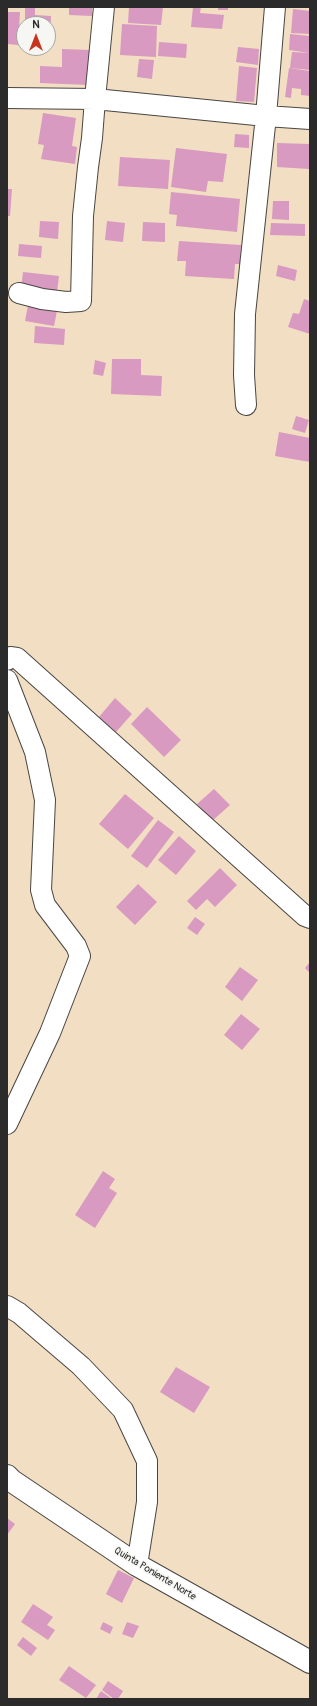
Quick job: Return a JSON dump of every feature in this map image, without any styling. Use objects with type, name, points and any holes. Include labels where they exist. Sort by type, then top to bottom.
[{"type":"street","points":[[18,293],[42,299],[66,302],[81,301],[83,216],[104,7]]},
{"type":"street","points":[[246,406],[244,375],[245,307],[266,116],[275,7]]},
{"type":"street","points":[[7,98],[95,99],[310,119]]},
{"type":"street","points":[[7,660],[10,657],[17,658],[305,916],[310,918]]},
{"type":"street","points":[[7,680],[35,752],[45,800],[41,890],[45,905],[76,946],[80,956],[50,1033],[7,1124]]},
{"type":"street","points":[[7,1306],[19,1313],[81,1366],[123,1410],[147,1462],[147,1502],[136,1565]]},
{"type":"street","name":"Quinta Poniente Norte","points":[[7,1476],[12,1481],[136,1565],[310,1662]]},
{"type":"building","points":[[25,7],[35,7],[35,15],[51,16],[25,16]]},
{"type":"building","points":[[69,7],[92,7],[92,16],[69,15]]},
{"type":"building","points":[[129,7],[163,7],[161,25],[128,23]]},
{"type":"building","points":[[193,7],[201,7],[200,13],[224,15],[222,29],[191,27]]},
{"type":"building","points":[[218,7],[228,7],[228,10],[218,10]]},
{"type":"building","points":[[293,9],[310,11],[310,34],[291,33]]},
{"type":"building","points":[[7,12],[20,12],[20,16],[16,16],[16,45],[7,44]]},
{"type":"building","points":[[122,24],[157,26],[156,57],[120,55]]},
{"type":"building","points":[[290,34],[310,36],[310,53],[289,50]]},
{"type":"building","points":[[159,42],[187,44],[186,58],[158,56]]},
{"type":"building","points":[[238,47],[259,49],[258,65],[236,62]]},
{"type":"building","points":[[62,49],[90,50],[88,85],[40,83],[40,66],[62,67]]},
{"type":"building","points":[[292,52],[310,53],[310,70],[290,68]]},
{"type":"building","points":[[139,59],[154,60],[152,79],[137,77]]},
{"type":"building","points":[[239,66],[257,68],[254,102],[236,101]]},
{"type":"building","points":[[289,68],[310,71],[310,96],[301,95],[301,89],[292,88],[291,98],[285,97]]},
{"type":"building","points":[[43,113],[76,118],[72,146],[77,147],[75,164],[41,159],[44,145],[38,144]]},
{"type":"building","points":[[235,134],[249,135],[249,148],[234,147]]},
{"type":"building","points":[[277,143],[310,144],[309,169],[277,167]]},
{"type":"building","points":[[176,148],[227,154],[223,182],[208,181],[206,192],[171,187]]},
{"type":"building","points":[[120,157],[170,160],[168,189],[118,186]]},
{"type":"building","points":[[7,189],[12,189],[10,216],[7,216]]},
{"type":"building","points":[[171,192],[240,199],[237,232],[176,226],[177,215],[169,214]]},
{"type":"building","points":[[273,201],[289,201],[289,220],[272,219]]},
{"type":"building","points":[[40,221],[59,222],[58,239],[39,237]]},
{"type":"building","points":[[107,221],[125,223],[123,242],[105,240]]},
{"type":"building","points":[[143,222],[165,223],[165,242],[142,241]]},
{"type":"building","points":[[271,223],[305,224],[305,236],[270,235]]},
{"type":"building","points":[[179,241],[241,245],[240,264],[235,264],[234,279],[185,276],[186,261],[177,261]]},
{"type":"building","points":[[19,244],[42,246],[41,258],[18,256]]},
{"type":"building","points":[[278,265],[297,270],[295,281],[276,276]]},
{"type":"building","points":[[23,272],[59,276],[57,292],[21,289]]},
{"type":"building","points":[[304,299],[310,301],[310,334],[288,327],[293,313],[299,314]]},
{"type":"building","points":[[29,300],[58,306],[54,326],[25,321]]},
{"type":"building","points":[[35,326],[65,329],[64,345],[34,343]]},
{"type":"building","points":[[112,359],[141,359],[141,375],[162,376],[161,396],[111,394]]},
{"type":"building","points":[[95,360],[106,363],[103,376],[93,374]]},
{"type":"building","points":[[296,416],[309,420],[305,433],[292,429]]},
{"type":"building","points":[[279,432],[310,438],[310,462],[275,456]]},
{"type":"building","points":[[115,698],[132,714],[116,732],[99,717]]},
{"type":"building","points":[[147,707],[181,740],[164,757],[131,724]]},
{"type":"building","points":[[214,789],[230,805],[212,821],[197,804]]},
{"type":"building","points":[[125,794],[154,818],[128,849],[99,824]]},
{"type":"building","points":[[158,820],[174,832],[147,868],[131,856]]},
{"type":"building","points":[[179,836],[196,851],[176,875],[158,860]]},
{"type":"building","points":[[220,868],[237,885],[215,907],[207,899],[196,910],[187,901]]},
{"type":"building","points":[[138,884],[157,902],[135,925],[116,907]]},
{"type":"building","points":[[195,917],[205,924],[197,935],[187,928]]},
{"type":"building","points":[[310,962],[310,973],[305,968]]},
{"type":"building","points":[[240,967],[258,980],[242,1001],[225,987]]},
{"type":"building","points":[[241,1014],[260,1029],[242,1050],[224,1035]]},
{"type":"building","points":[[103,1171],[115,1179],[109,1188],[117,1193],[95,1228],[75,1215]]},
{"type":"building","points":[[176,1367],[210,1387],[194,1413],[160,1392]]},
{"type":"building","points":[[7,1518],[15,1524],[7,1535]]},
{"type":"building","points":[[118,1570],[134,1578],[122,1603],[106,1594]]},
{"type":"building","points":[[33,1604],[53,1617],[47,1625],[55,1630],[48,1640],[21,1622]]},
{"type":"building","points":[[103,1622],[113,1627],[110,1634],[100,1629]]},
{"type":"building","points":[[127,1622],[139,1626],[133,1638],[122,1634]]},
{"type":"building","points":[[23,1637],[37,1648],[31,1656],[17,1645]]},
{"type":"building","points":[[69,1666],[96,1685],[86,1698],[59,1680]]},
{"type":"building","points":[[108,1681],[123,1691],[118,1699],[114,1699],[102,1690]]},
{"type":"building","points":[[101,1691],[112,1699],[96,1699]]}]
